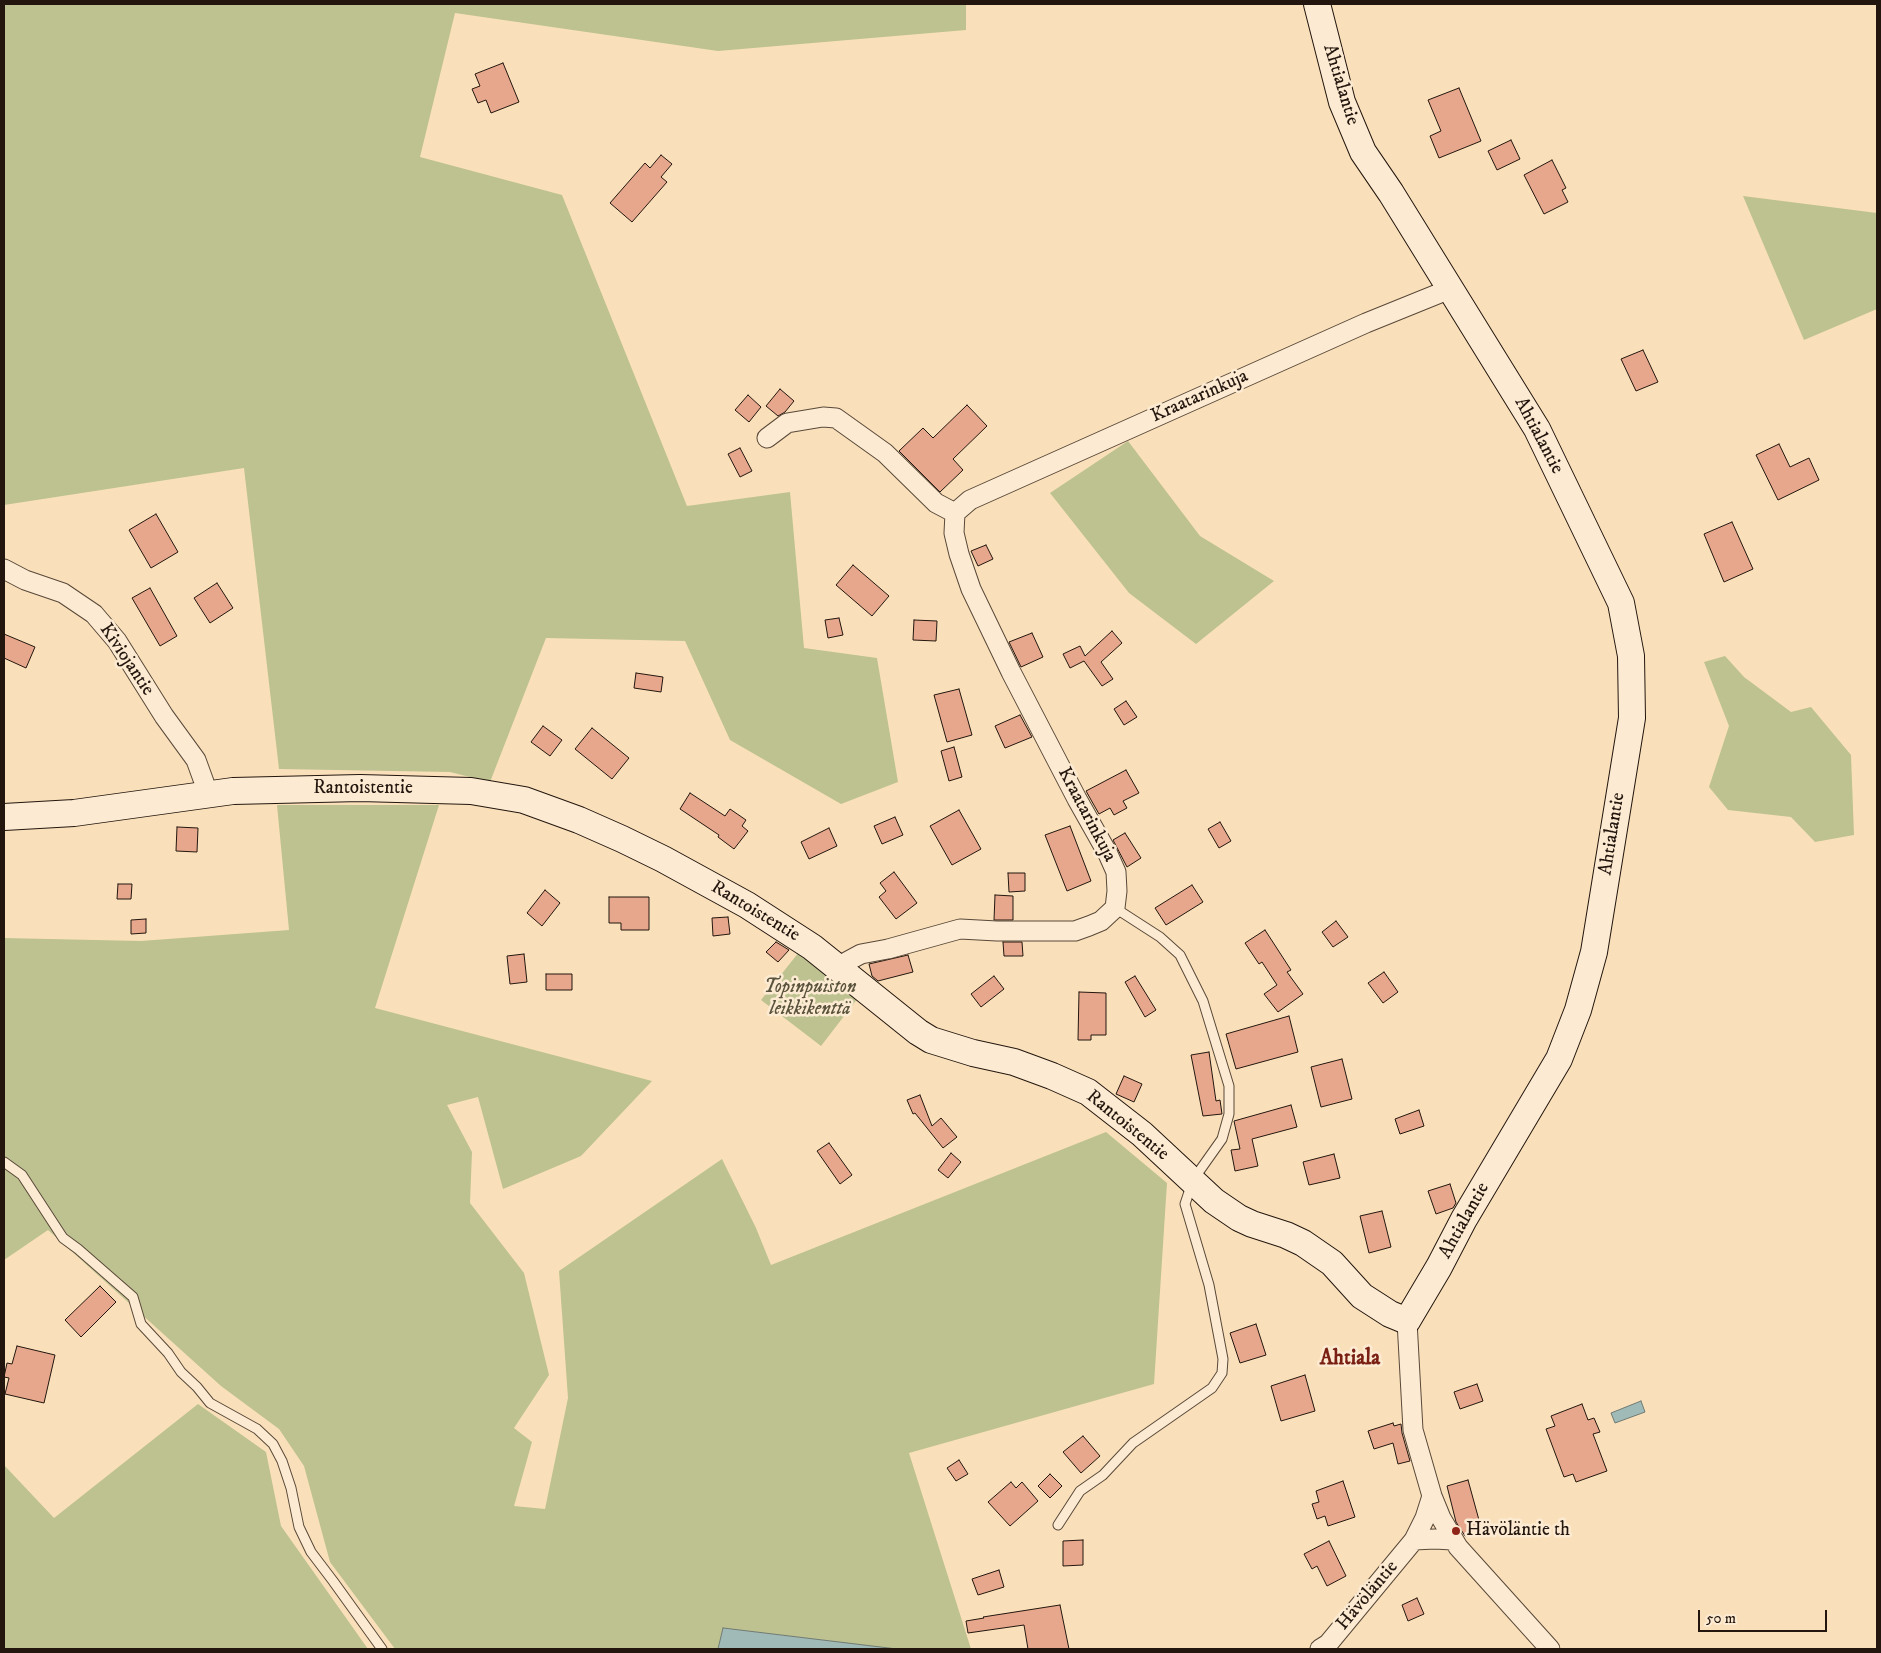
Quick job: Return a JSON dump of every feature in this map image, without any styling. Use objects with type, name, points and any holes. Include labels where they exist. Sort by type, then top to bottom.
[{"type":"street","name":"Ahtialantie","points":[[1317,4],[1342,102],[1362,152],[1390,193],[1537,429],[1620,603],[1631,656],[1632,718],[1594,952],[1578,1010],[1558,1058],[1407,1321]]},
{"type":"street","name":"Kraatarinkuja","points":[[1115,908],[1117,891],[1116,872],[1011,672],[972,589],[959,554],[954,533],[955,513],[970,500],[1366,323],[1450,289]]},
{"type":"street","points":[[767,438],[787,423],[823,417],[836,418],[885,453],[936,504],[955,513]]},
{"type":"street","name":"Kiviojantie","points":[[4,569],[25,580],[63,593],[94,614],[118,641],[164,716],[196,760],[208,793]]},
{"type":"street","name":"Rantoistentie","points":[[4,818],[74,813],[233,791],[360,788],[470,791],[524,800],[579,820],[663,859],[747,905],[812,947],[918,1032],[931,1040],[972,1053],[1014,1062],[1088,1092],[1142,1134],[1193,1180],[1214,1202],[1238,1218],[1303,1243],[1332,1263],[1362,1296],[1390,1314],[1407,1321]]},
{"type":"street","points":[[837,967],[861,954],[888,949],[960,929],[997,931],[1075,930],[1101,921],[1115,908]]},
{"type":"street","points":[[1407,1321],[1413,1430],[1432,1496],[1452,1540],[1550,1649]]},
{"type":"street","name":"Hävöläntie","points":[[1320,1649],[1328,1644],[1414,1540],[1425,1518],[1432,1496]]},
{"type":"street","points":[[1414,1540],[1452,1540]]},
{"type":"lane","points":[[1058,1525],[1080,1492],[1103,1474],[1133,1443],[1212,1388],[1222,1373],[1223,1359],[1209,1285],[1185,1204],[1193,1180],[1222,1139],[1229,1114],[1229,1086],[1203,1001],[1180,955],[1160,937],[1115,908]]},
{"type":"lane","points":[[4,1162],[22,1175],[63,1238],[132,1297],[141,1324],[168,1352],[181,1372],[210,1403],[257,1429],[273,1444],[282,1461],[291,1488],[299,1527],[311,1552],[382,1649]]},
{"type":"green space","points":[[4,4],[966,4],[966,30],[718,51],[455,13],[420,157],[562,195],[687,506],[790,492],[804,648],[877,658],[898,782],[841,804],[730,740],[685,641],[546,638],[490,782],[450,772],[279,769],[244,468],[4,505]]},
{"type":"green space","points":[[1743,196],[1877,213],[1877,309],[1804,340]]},
{"type":"green space","points":[[1128,441],[1200,536],[1274,581],[1196,644],[1129,593],[1050,493]]},
{"type":"green space","points":[[1725,656],[1744,677],[1791,712],[1811,707],[1851,755],[1854,835],[1815,842],[1791,817],[1728,810],[1709,787],[1729,726],[1704,662]]},
{"type":"green space","points":[[277,805],[439,805],[375,1008],[652,1081],[581,1156],[503,1189],[478,1097],[447,1105],[472,1152],[470,1203],[524,1273],[549,1375],[514,1428],[532,1442],[514,1506],[545,1509],[568,1398],[559,1271],[722,1159],[756,1228],[771,1265],[1106,1132],[1167,1183],[1154,1384],[909,1453],[971,1649],[897,1649],[723,1628],[718,1649],[395,1649],[330,1562],[304,1466],[279,1429],[221,1386],[48,1230],[4,1260],[4,938],[141,941],[289,930]]},
{"type":"green space","name":"Topinpuiston leikkikenttä","points":[[799,952],[858,998],[821,1046],[761,1000]]},
{"type":"green space","points":[[198,1404],[266,1452],[281,1526],[368,1649],[4,1649],[4,1465],[54,1518]]},
{"type":"water","points":[[1641,1401],[1645,1412],[1615,1423],[1611,1413]]},
{"type":"water","points":[[723,1628],[897,1649],[718,1649]]},
{"type":"building","points":[[503,63],[519,102],[491,113],[486,100],[478,103],[472,89],[480,86],[475,74]]},
{"type":"building","points":[[1459,88],[1481,141],[1439,158],[1430,136],[1441,131],[1428,100]]},
{"type":"building","points":[[1511,140],[1520,159],[1497,170],[1488,151]]},
{"type":"building","points":[[661,155],[672,164],[661,177],[667,182],[632,222],[610,203],[645,163],[650,168]]},
{"type":"building","points":[[1552,160],[1566,188],[1562,190],[1568,202],[1544,214],[1524,175]]},
{"type":"building","points":[[1643,350],[1658,382],[1636,391],[1621,359]]},
{"type":"building","points":[[780,389],[794,401],[785,412],[778,416],[766,406]]},
{"type":"building","points":[[748,395],[761,407],[749,422],[735,410]]},
{"type":"building","points":[[967,405],[987,426],[953,459],[963,470],[940,492],[899,451],[923,428],[933,438]]},
{"type":"building","points":[[1779,444],[1790,467],[1809,458],[1819,480],[1778,500],[1756,455]]},
{"type":"building","points":[[740,448],[752,471],[740,477],[728,454]]},
{"type":"building","points":[[156,514],[178,552],[151,568],[129,530]]},
{"type":"building","points":[[1732,522],[1753,569],[1724,582],[1704,534]]},
{"type":"building","points":[[986,545],[993,559],[978,566],[971,551]]},
{"type":"building","points":[[853,565],[889,596],[872,616],[836,585]]},
{"type":"building","points":[[217,583],[233,608],[210,623],[194,598]]},
{"type":"building","points":[[150,588],[177,636],[160,646],[132,598]]},
{"type":"building","points":[[839,618],[843,635],[828,638],[825,620]]},
{"type":"building","points":[[914,620],[937,621],[936,641],[913,640]]},
{"type":"building","points":[[1112,631],[1122,643],[1101,662],[1113,679],[1102,686],[1084,661],[1070,668],[1063,654],[1080,646],[1085,656]]},
{"type":"building","points":[[1032,633],[1043,657],[1021,667],[1009,642]]},
{"type":"building","points":[[4,634],[35,647],[26,668],[4,658]]},
{"type":"building","points":[[636,673],[663,677],[661,692],[634,688]]},
{"type":"building","points":[[959,689],[972,735],[947,742],[934,695]]},
{"type":"building","points":[[1126,701],[1137,717],[1124,725],[1114,709]]},
{"type":"building","points":[[1020,715],[1032,737],[1005,748],[995,726]]},
{"type":"building","points":[[543,726],[562,740],[550,756],[531,742]]},
{"type":"building","points":[[592,728],[629,758],[612,779],[575,749]]},
{"type":"building","points":[[954,747],[962,777],[949,781],[941,751]]},
{"type":"building","points":[[1126,770],[1139,793],[1123,801],[1127,808],[1114,815],[1110,808],[1099,814],[1086,791]]},
{"type":"building","points":[[690,793],[725,816],[730,809],[746,820],[742,826],[748,831],[734,849],[718,837],[719,835],[680,809]]},
{"type":"building","points":[[959,810],[981,849],[952,865],[930,826]]},
{"type":"building","points":[[895,817],[903,835],[882,844],[874,826]]},
{"type":"building","points":[[1220,822],[1231,841],[1219,848],[1208,829]]},
{"type":"building","points":[[1070,826],[1091,881],[1067,891],[1045,835]]},
{"type":"building","points":[[177,827],[198,828],[197,852],[176,851]]},
{"type":"building","points":[[829,828],[837,846],[809,859],[801,842]]},
{"type":"building","points":[[1125,833],[1141,858],[1127,867],[1113,840]]},
{"type":"building","points":[[894,872],[917,903],[896,919],[879,897],[886,891],[880,883]]},
{"type":"building","points":[[1008,873],[1025,873],[1025,891],[1009,892]]},
{"type":"building","points":[[118,884],[132,884],[131,899],[117,899]]},
{"type":"building","points":[[1192,885],[1203,902],[1166,925],[1155,908]]},
{"type":"building","points":[[545,890],[560,903],[542,926],[527,913]]},
{"type":"building","points":[[995,895],[1013,896],[1013,920],[994,920]]},
{"type":"building","points":[[609,897],[649,897],[649,930],[621,930],[621,923],[609,923]]},
{"type":"building","points":[[728,917],[730,934],[713,936],[712,918]]},
{"type":"building","points":[[146,919],[146,933],[131,934],[131,920]]},
{"type":"building","points":[[1336,921],[1348,937],[1333,947],[1322,932]]},
{"type":"building","points":[[1265,930],[1291,970],[1287,972],[1303,994],[1278,1012],[1264,994],[1277,985],[1262,962],[1259,964],[1245,943]]},
{"type":"building","points":[[776,942],[789,950],[778,962],[766,952]]},
{"type":"building","points":[[1003,942],[1022,942],[1023,956],[1004,956]]},
{"type":"building","points":[[524,954],[527,982],[510,984],[507,956]]},
{"type":"building","points":[[908,955],[913,972],[878,981],[872,976],[869,964]]},
{"type":"building","points":[[1384,972],[1398,992],[1383,1003],[1368,983]]},
{"type":"building","points":[[546,974],[572,974],[572,990],[546,990]]},
{"type":"building","points":[[994,976],[1004,989],[981,1007],[971,994]]},
{"type":"building","points":[[1135,976],[1156,1010],[1145,1017],[1125,982]]},
{"type":"building","points":[[1079,992],[1106,993],[1106,1035],[1091,1035],[1091,1040],[1078,1040]]},
{"type":"building","points":[[1289,1016],[1298,1052],[1236,1069],[1226,1034]]},
{"type":"building","points":[[1209,1052],[1216,1101],[1220,1100],[1222,1114],[1203,1116],[1191,1055]]},
{"type":"building","points":[[1342,1059],[1352,1099],[1321,1107],[1311,1067]]},
{"type":"building","points":[[1124,1076],[1142,1084],[1134,1102],[1116,1094]]},
{"type":"building","points":[[920,1095],[932,1126],[941,1118],[957,1137],[943,1148],[915,1113],[913,1114],[907,1100]]},
{"type":"building","points":[[1291,1105],[1297,1127],[1252,1139],[1258,1166],[1235,1171],[1231,1150],[1240,1149],[1234,1121]]},
{"type":"building","points":[[1419,1110],[1424,1126],[1400,1134],[1395,1119]]},
{"type":"building","points":[[829,1143],[852,1175],[840,1184],[817,1151]]},
{"type":"building","points":[[951,1153],[961,1162],[948,1178],[938,1170]]},
{"type":"building","points":[[1334,1154],[1340,1178],[1309,1185],[1303,1162]]},
{"type":"building","points":[[1450,1184],[1456,1203],[1453,1208],[1436,1214],[1428,1191]]},
{"type":"building","points":[[1382,1211],[1391,1247],[1369,1253],[1360,1216]]},
{"type":"building","points":[[100,1286],[116,1302],[81,1337],[65,1320]]},
{"type":"building","points":[[1256,1324],[1266,1355],[1240,1363],[1230,1333]]},
{"type":"building","points":[[17,1346],[55,1355],[44,1403],[5,1394],[9,1378],[4,1377],[7,1363],[12,1364]]},
{"type":"building","points":[[1305,1375],[1315,1411],[1281,1421],[1271,1386]]},
{"type":"building","points":[[1477,1384],[1483,1401],[1460,1409],[1454,1392]]},
{"type":"building","points":[[1582,1404],[1588,1420],[1594,1418],[1600,1432],[1593,1434],[1607,1471],[1576,1482],[1573,1474],[1564,1477],[1546,1429],[1555,1426],[1551,1416]]},
{"type":"building","points":[[1393,1423],[1394,1426],[1401,1424],[1410,1461],[1398,1464],[1393,1443],[1374,1449],[1368,1431]]},
{"type":"building","points":[[1083,1436],[1100,1456],[1081,1473],[1063,1452]]},
{"type":"building","points":[[959,1460],[968,1474],[956,1481],[947,1468]]},
{"type":"building","points":[[1050,1474],[1062,1486],[1050,1498],[1038,1486]]},
{"type":"building","points":[[1468,1480],[1482,1531],[1465,1536],[1456,1522],[1447,1486]]},
{"type":"building","points":[[1343,1481],[1355,1517],[1328,1526],[1325,1516],[1317,1519],[1312,1504],[1319,1502],[1316,1491]]},
{"type":"building","points":[[1011,1482],[1016,1488],[1022,1482],[1038,1501],[1010,1526],[988,1502]]},
{"type":"building","points":[[1083,1540],[1083,1565],[1063,1566],[1063,1541]]},
{"type":"building","points":[[1329,1541],[1346,1576],[1327,1586],[1317,1566],[1312,1569],[1304,1554]]},
{"type":"building","points":[[999,1570],[1004,1587],[978,1595],[972,1579]]},
{"type":"building","points":[[1417,1598],[1424,1614],[1408,1621],[1402,1605]]},
{"type":"building","points":[[1060,1605],[1069,1649],[1028,1649],[1024,1625],[968,1633],[966,1621]]},
{"type":"place","name":"Hävöläntie th","points":[[1456,1531]]},
{"type":"district","name":"Ahtiala","points":[[1350,1360]]}]
